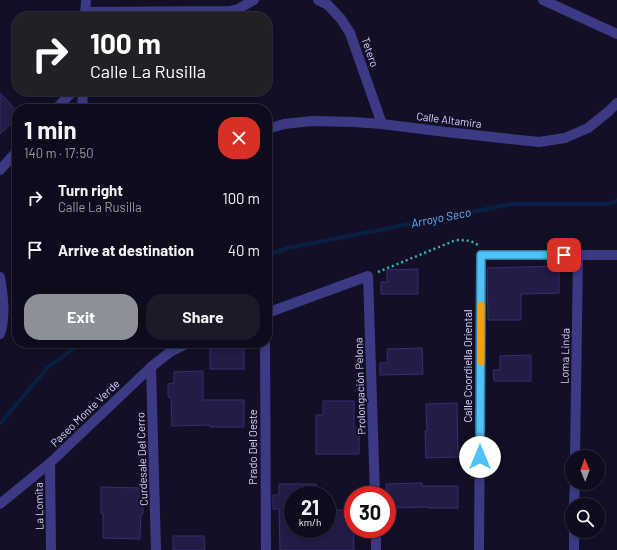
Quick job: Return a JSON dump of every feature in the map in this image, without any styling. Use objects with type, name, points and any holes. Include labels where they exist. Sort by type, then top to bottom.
[{"type":"street","points":[[85,12],[86,0]]},
{"type":"street","points":[[182,12],[230,11],[238,9],[254,0]]},
{"type":"street","name":"Tetero","points":[[318,0],[328,5],[341,19],[350,33],[382,124]]},
{"type":"street","points":[[543,0],[617,34]]},
{"type":"street","points":[[61,104],[68,96]]},
{"type":"street","name":"Calle Altamira","points":[[272,128],[284,124],[312,121],[382,124],[540,142],[565,138],[588,128],[610,111],[617,103]]},
{"type":"street","points":[[0,170],[12,157]]},
{"type":"street","points":[[481,255],[617,255]]},
{"type":"street","name":"Calle Coordiella Oriental","points":[[479,550],[481,255]]},
{"type":"street","name":"Loma Linda","points":[[575,450],[578,255]]},
{"type":"street","points":[[272,311],[368,276]]},
{"type":"street","name":"Prolongación Pelona","points":[[368,276],[375,486]]},
{"type":"street","points":[[0,277],[3,301],[3,326],[0,334]]},
{"type":"street","name":"Paseo Monte Verde","points":[[0,504],[50,462],[151,367],[170,352],[178,348]]},
{"type":"street","name":"Prado Del Oeste","points":[[265,348],[266,550]]},
{"type":"street","name":"Curdesale Del Cerro","points":[[151,367],[156,550]]},
{"type":"street","name":"La Lomita","points":[[50,462],[51,550]]},
{"type":"street","points":[[376,538],[376,550]]},
{"type":"street","points":[[574,538],[574,550]]},
{"type":"path","points":[[368,276],[456,240],[473,241],[478,245],[481,255]]},
{"type":"building","points":[[0,93],[12,106],[12,123],[0,134]]},
{"type":"building","points":[[559,266],[559,293],[521,294],[521,320],[488,320],[487,268]]},
{"type":"building","points":[[418,269],[418,294],[381,294],[381,282],[387,282],[387,270]]},
{"type":"building","points":[[210,348],[244,348],[244,369],[210,369]]},
{"type":"building","points":[[422,348],[423,374],[380,375],[380,363],[388,363],[387,349]]},
{"type":"building","points":[[531,355],[531,381],[494,381],[493,370],[500,370],[500,356]]},
{"type":"building","points":[[203,371],[203,400],[244,400],[244,427],[210,427],[210,425],[172,426],[171,397],[168,397],[168,384],[174,383],[174,372]]},
{"type":"building","points":[[323,401],[354,401],[354,428],[359,428],[359,454],[316,454],[316,415],[323,415]]},
{"type":"building","points":[[457,403],[458,457],[426,458],[426,404]]},
{"type":"building","points":[[422,483],[422,486],[458,486],[458,508],[396,508],[396,486],[386,486],[386,484]]},
{"type":"building","points":[[279,484],[316,484],[316,486],[284,486],[284,538],[336,538],[336,510],[344,510],[344,538],[354,538],[354,550],[280,550],[279,509],[273,509],[273,495],[279,495]]},
{"type":"building","points":[[101,487],[143,488],[143,514],[141,514],[140,539],[103,538]]},
{"type":"building","points":[[173,536],[204,536],[205,550],[173,550]]},
{"type":"waterway","name":"Arroyo Seco","points":[[272,253],[288,248],[512,204],[608,204],[617,200]]},
{"type":"waterway","name":"Arroyo Seco","points":[[0,424],[47,368],[74,348]]},
{"type":"slow traffic","points":[[481,305],[481,362]]},
{"type":"route","points":[[480,457],[481,255],[564,255]]}]
